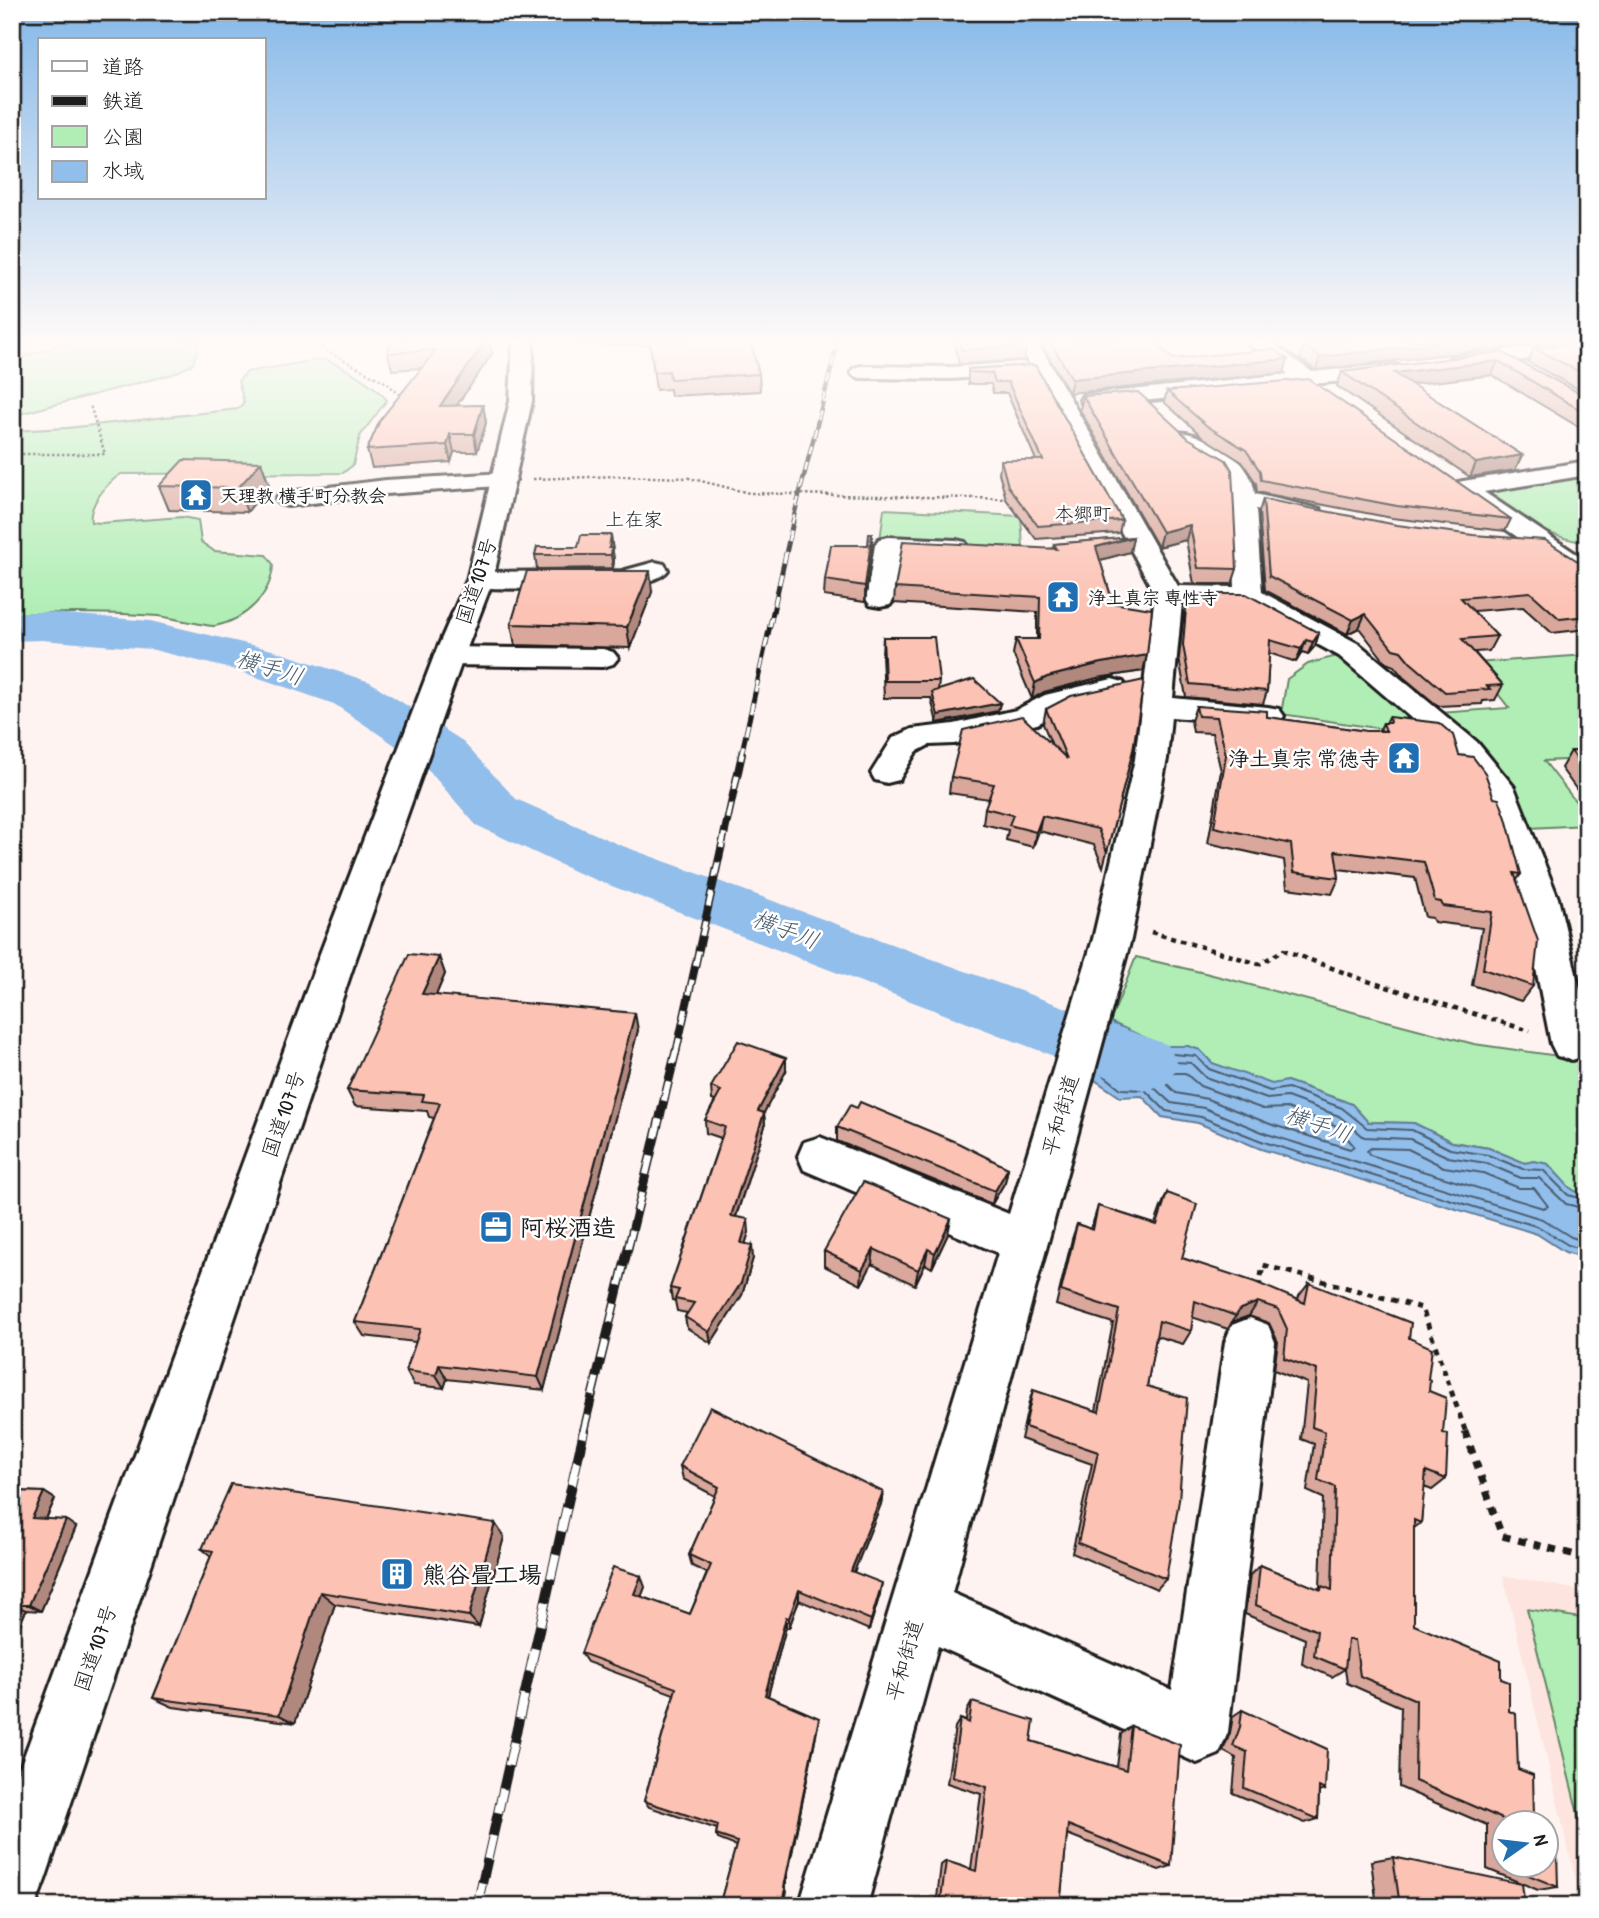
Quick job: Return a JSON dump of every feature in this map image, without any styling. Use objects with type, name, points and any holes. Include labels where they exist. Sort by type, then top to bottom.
[{"type":"main road","name":"国道107号","points":[[12,1880],[335,964],[480,580],[515,431]]},
{"type":"main road","points":[[1074,431],[1126,543],[1169,594],[1249,596],[1349,650],[1466,749],[1502,795],[1540,898],[1572,1044]]},
{"type":"main road","points":[[1178,431],[1195,445],[1233,469],[1242,484],[1249,596]]},
{"type":"main road","points":[[1463,488],[1587,468]]},
{"type":"main road","points":[[1441,472],[1587,573]]},
{"type":"main road","points":[[408,476],[505,477]]},
{"type":"main road","points":[[288,499],[505,477]]},
{"type":"main road","points":[[1241,499],[1336,519]]},
{"type":"main road","points":[[1500,542],[1587,545]]},
{"type":"main road","points":[[880,599],[888,545],[982,549]]},
{"type":"main road","points":[[480,580],[622,579],[641,576],[655,570]]},
{"type":"main road","name":"平和街道","points":[[833,1906],[1114,930],[1151,759],[1169,594]]},
{"type":"main road","points":[[445,670],[603,657]]},
{"type":"main road","points":[[887,773],[904,745],[923,736],[966,732],[1026,717],[1056,702],[1098,690],[1157,693],[1268,716]]},
{"type":"main road","points":[[820,1156],[1023,1242]]},
{"type":"main road","points":[[919,1608],[1197,1732],[1250,1342]]},
{"type":"path","points":[[12,454],[105,454],[98,431]]},
{"type":"path","points":[[505,477],[690,478],[749,493],[1025,499]]},
{"type":"path","points":[[1114,930],[1259,964],[1284,950],[1364,980],[1572,1044]]},
{"type":"path","points":[[1250,1342],[1263,1265],[1422,1308],[1502,1536],[1587,1558]]},
{"type":"shaded area","points":[[1503,1575],[1587,1592],[1587,1906],[1582,1906]]},
{"type":"green space","points":[[12,431],[364,431],[360,436],[353,465],[343,473],[121,474],[95,502],[91,522],[182,517],[198,520],[201,542],[214,551],[266,555],[273,564],[268,586],[262,596],[237,618],[215,626],[140,615],[12,614]]},
{"type":"green space","points":[[1587,473],[1587,542],[1548,532],[1492,495],[1492,487]]},
{"type":"green space","points":[[884,509],[1021,516],[1023,547],[880,541]]},
{"type":"green space","points":[[1343,654],[1437,737],[1281,714],[1287,679],[1308,664]]},
{"type":"green space","points":[[1587,655],[1587,759],[1544,761],[1587,816],[1587,825],[1529,828],[1438,713],[1509,708],[1474,663]]},
{"type":"green space","points":[[1136,957],[1474,1044],[1587,1060],[1587,1193],[1581,1195],[1568,1187],[1548,1164],[1534,1161],[1525,1163],[1489,1148],[1452,1142],[1414,1123],[1368,1122],[1352,1105],[1344,1101],[1287,1081],[1272,1085],[1212,1063],[1200,1050],[1188,1046],[1163,1046],[1110,1022]]},
{"type":"green space","points":[[1527,1609],[1587,1619],[1587,1850]]},
{"type":"water","points":[[1110,1022],[1163,1046],[1188,1046],[1200,1050],[1212,1063],[1272,1084],[1287,1081],[1352,1104],[1368,1122],[1414,1123],[1452,1142],[1489,1148],[1525,1163],[1534,1161],[1548,1164],[1569,1187],[1581,1195],[1587,1193],[1587,1258],[1565,1252],[1537,1234],[1261,1149],[1198,1123],[1162,1117],[1142,1096],[1120,1097],[1092,1078]]},
{"type":"building","points":[[375,431],[475,431],[474,434],[450,434],[447,445],[367,450]]},
{"type":"building","points":[[1030,431],[1072,431],[1122,520],[1038,526],[1008,486],[1001,460],[1043,460]]},
{"type":"building","points":[[1103,431],[1180,431],[1226,460],[1232,470],[1237,569],[1198,568],[1190,525],[1162,532]]},
{"type":"building","points":[[1214,431],[1383,431],[1511,519],[1397,506],[1261,480],[1260,471],[1246,450]]},
{"type":"building","points":[[1428,431],[1484,431],[1522,455],[1476,463]]},
{"type":"building","points":[[183,460],[261,462],[238,488],[159,486]]},
{"type":"building","points":[[1263,499],[1397,525],[1473,535],[1545,540],[1587,567],[1587,616],[1560,619],[1530,592],[1461,598],[1497,636],[1462,639],[1503,685],[1487,686],[1490,689],[1445,692],[1401,651],[1393,649],[1365,614],[1353,620],[1269,576]]},
{"type":"building","points":[[869,534],[872,534],[865,586],[825,580],[831,545],[868,545]]},
{"type":"building","points":[[581,535],[611,535],[611,555],[535,555],[537,547],[578,547]]},
{"type":"building","points":[[1133,537],[1096,547],[1113,603],[1152,609],[1147,655],[1101,663],[1047,677],[1035,683],[1016,639],[1039,639],[1040,597],[895,588],[903,541],[1057,549],[1054,544]]},
{"type":"building","points":[[527,571],[650,571],[627,627],[511,624]]},
{"type":"building","points":[[1201,594],[1246,594],[1319,633],[1313,642],[1306,640],[1301,649],[1270,640],[1267,691],[1190,684],[1183,645],[1186,609],[1202,598]]},
{"type":"building","points":[[883,637],[934,637],[939,681],[885,681]]},
{"type":"building","points":[[974,679],[1000,703],[938,715],[932,692]]},
{"type":"building","points":[[1144,680],[1133,750],[1107,852],[1098,829],[1042,816],[1036,832],[1009,825],[1013,815],[985,808],[994,784],[951,777],[963,730],[1022,716],[1067,759],[1046,709],[1071,696]]},
{"type":"building","points":[[1196,706],[1267,711],[1267,717],[1366,731],[1386,731],[1383,723],[1390,723],[1389,717],[1439,723],[1453,735],[1459,755],[1473,757],[1485,773],[1494,798],[1499,799],[1506,818],[1521,874],[1514,873],[1538,941],[1533,986],[1483,969],[1492,912],[1443,906],[1441,902],[1435,901],[1424,862],[1335,851],[1339,878],[1294,872],[1291,844],[1214,827],[1226,755],[1217,717],[1198,716]]},
{"type":"building","points":[[1571,751],[1587,751],[1587,772]]},
{"type":"building","name":"阿桜酒造","points":[[409,954],[439,957],[422,994],[635,1013],[538,1377],[439,1365],[436,1375],[406,1371],[420,1329],[355,1322],[440,1103],[422,1101],[424,1095],[347,1090]]},
{"type":"building","points":[[738,1041],[786,1058],[758,1111],[764,1113],[731,1216],[748,1219],[741,1243],[752,1245],[741,1283],[709,1332],[685,1317],[694,1303],[675,1299],[679,1290],[670,1288],[725,1127],[705,1120],[721,1091],[711,1087]]},
{"type":"building","points":[[860,1102],[958,1143],[1008,1168],[995,1191],[837,1127],[850,1105],[857,1108]]},
{"type":"building","points":[[863,1182],[951,1219],[935,1253],[928,1249],[918,1270],[874,1249],[862,1270],[824,1251]]},
{"type":"building","points":[[1167,1193],[1197,1204],[1182,1258],[1255,1282],[1305,1303],[1309,1283],[1411,1323],[1409,1338],[1432,1348],[1429,1391],[1446,1398],[1443,1433],[1448,1434],[1446,1479],[1426,1471],[1421,1523],[1414,1520],[1414,1625],[1501,1661],[1501,1679],[1509,1682],[1509,1711],[1516,1714],[1518,1769],[1533,1775],[1534,1810],[1490,1810],[1490,1814],[1415,1781],[1416,1700],[1360,1676],[1355,1640],[1348,1640],[1345,1669],[1314,1656],[1317,1631],[1256,1605],[1260,1565],[1321,1590],[1322,1586],[1332,1590],[1335,1487],[1318,1480],[1325,1432],[1312,1427],[1317,1370],[1284,1358],[1287,1329],[1278,1309],[1258,1302],[1240,1309],[1236,1316],[1195,1301],[1191,1331],[1159,1321],[1147,1386],[1187,1398],[1179,1500],[1166,1579],[1078,1543],[1098,1452],[1025,1427],[1033,1390],[1099,1412],[1119,1310],[1061,1291],[1077,1224],[1093,1230],[1098,1206],[1157,1225]]},
{"type":"building","points":[[710,1407],[883,1492],[851,1571],[882,1583],[871,1620],[799,1590],[789,1618],[786,1617],[765,1695],[819,1718],[782,1906],[719,1906],[737,1842],[716,1835],[718,1825],[644,1801],[676,1688],[581,1653],[613,1567],[641,1576],[634,1594],[690,1614],[711,1565],[689,1555],[719,1487],[680,1466]]},
{"type":"building","points":[[231,1484],[495,1523],[469,1616],[320,1592],[279,1715],[153,1698],[213,1551],[202,1549]]},
{"type":"building","points":[[12,1491],[44,1492],[32,1518],[66,1520],[29,1605],[14,1605],[12,1609]]},
{"type":"building","points":[[972,1702],[1034,1721],[1031,1741],[1126,1770],[1131,1726],[1180,1745],[1171,1866],[1068,1825],[1060,1906],[940,1906],[946,1861],[976,1871],[987,1787],[952,1776],[960,1719],[969,1723]]},
{"type":"building","points":[[1242,1710],[1327,1749],[1325,1790],[1319,1787],[1318,1819],[1244,1788],[1247,1752],[1233,1746],[1240,1727]]},
{"type":"building","points":[[1393,1857],[1490,1877],[1490,1880],[1522,1884],[1525,1906],[1400,1906]]},
{"type":"building","points":[[1541,1880],[1558,1880],[1558,1887]]},
{"type":"waterway","name":"横手川","points":[[12,627],[42,626],[150,635],[255,660],[352,693],[442,752],[496,812],[599,859],[1144,1064]]},
{"type":"railway","points":[[792,524],[816,431]]},
{"type":"railway","points":[[741,756],[793,522]]},
{"type":"railway","points":[[676,1053],[742,754]]},
{"type":"railway","points":[[583,1433],[676,1051]]},
{"type":"railway","points":[[477,1906],[584,1431]]},
{"type":"place","name":"天理教 横手町分教会","points":[[196,495]]},
{"type":"place","name":"浄土真宗 専性寺","points":[[1063,597]]},
{"type":"place","name":"浄土真宗 常徳寺","points":[[1404,758]]},
{"type":"place","name":"阿桜酒造","points":[[496,1227]]},
{"type":"place","name":"熊谷畳工場","points":[[397,1574]]},
{"type":"district","name":"本郷町","points":[[1083,513]]},
{"type":"district","name":"上在家","points":[[634,519]]}]
